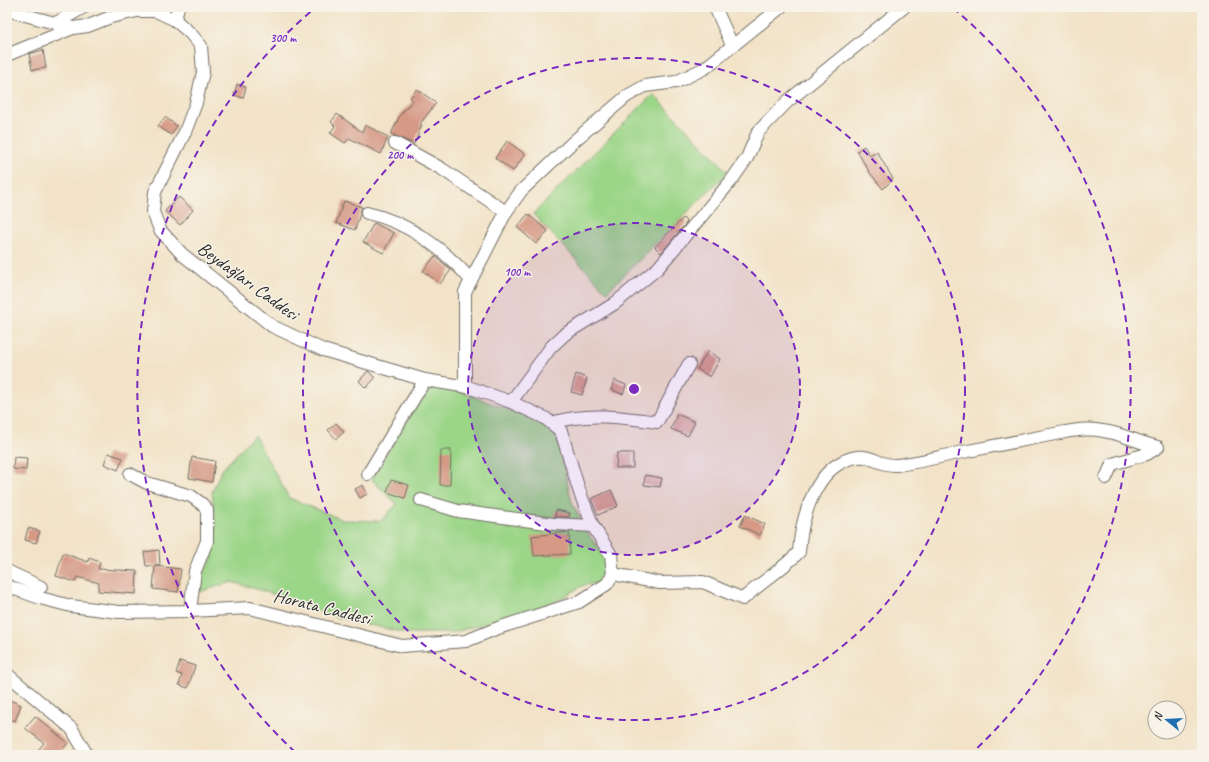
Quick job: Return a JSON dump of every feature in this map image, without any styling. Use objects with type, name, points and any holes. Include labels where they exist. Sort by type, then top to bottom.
[{"type":"street","points":[[56,23],[84,7]]},
{"type":"street","points":[[174,20],[178,7]]},
{"type":"street","points":[[715,7],[732,45]]},
{"type":"street","points":[[464,386],[465,292],[506,212],[521,191],[627,96],[645,86],[676,82],[705,68],[781,7]]},
{"type":"street","points":[[511,402],[551,347],[566,334],[614,304],[658,268],[731,181],[747,158],[758,132],[788,101],[904,7]]},
{"type":"street","name":"Beydağları Caddesi","points":[[7,10],[74,28],[88,26],[111,17],[137,11],[156,11],[174,20],[190,33],[200,46],[203,72],[196,103],[186,132],[155,192],[153,212],[160,230],[182,254],[272,326],[323,350],[425,380],[464,386],[511,402],[545,418],[552,423],[561,431],[580,494],[593,526],[611,555],[613,574]]},
{"type":"street","points":[[7,55],[74,28]]},
{"type":"street","points":[[395,143],[442,169],[506,212]]},
{"type":"street","points":[[367,212],[378,215],[431,242],[457,264],[471,280]]},
{"type":"street","points":[[552,423],[566,418],[608,416],[657,422],[690,364]]},
{"type":"street","points":[[368,474],[425,380]]},
{"type":"street","points":[[613,574],[660,582],[702,582],[743,599],[757,586],[784,568],[799,552],[800,532],[806,511],[813,496],[831,469],[843,461],[858,455],[894,465],[1065,432],[1088,429],[1104,431],[1158,447],[1147,454],[1112,464],[1106,478]]},
{"type":"street","points":[[130,474],[147,483],[191,496],[202,504],[207,510],[207,541],[195,571],[190,611]]},
{"type":"street","points":[[421,500],[458,511],[554,524],[593,526]]},
{"type":"street","points":[[7,571],[41,588]]},
{"type":"street","name":"Horata Caddesi","points":[[7,586],[40,598],[71,606],[119,612],[250,608],[402,646],[466,641],[504,626],[579,602],[607,584],[613,574]]},
{"type":"street","points":[[7,674],[72,729],[87,755]]},
{"type":"green space","points":[[653,94],[728,172],[607,292],[533,214]]},
{"type":"green space","points":[[427,387],[458,391],[540,421],[557,437],[572,503],[590,537],[606,557],[608,568],[605,576],[598,583],[584,585],[548,606],[451,633],[406,633],[352,621],[314,610],[270,593],[232,582],[199,592],[197,583],[212,559],[216,528],[212,492],[221,471],[254,435],[289,498],[343,520],[381,521],[397,504],[371,479]]},
{"type":"building","points":[[43,50],[46,68],[32,70],[29,54]]},
{"type":"building","points":[[237,84],[246,87],[243,98],[234,95]]},
{"type":"building","points":[[417,89],[436,103],[420,124],[422,125],[414,144],[391,134],[400,115],[413,100],[410,98]]},
{"type":"building","points":[[337,114],[362,132],[365,125],[388,137],[381,154],[349,138],[345,143],[330,133],[335,126],[331,122]]},
{"type":"building","points":[[165,117],[177,126],[171,135],[158,126]]},
{"type":"building","points":[[507,141],[525,154],[513,171],[495,158]]},
{"type":"building","points":[[864,146],[870,156],[877,152],[893,179],[883,189],[870,173],[857,151]]},
{"type":"building","points":[[179,197],[193,210],[180,225],[165,211]]},
{"type":"building","points":[[344,201],[362,207],[355,230],[336,223]]},
{"type":"building","points":[[528,214],[548,231],[536,244],[517,227]]},
{"type":"building","points":[[683,218],[687,222],[661,253],[655,247]]},
{"type":"building","points":[[374,223],[394,233],[383,253],[363,242]]},
{"type":"building","points":[[435,256],[451,270],[440,284],[423,271]]},
{"type":"building","points":[[708,351],[720,359],[710,377],[697,369]]},
{"type":"building","points":[[368,371],[375,378],[366,388],[359,381]]},
{"type":"building","points":[[576,374],[587,378],[582,395],[571,392]]},
{"type":"building","points":[[614,380],[626,385],[623,394],[611,390]]},
{"type":"building","points":[[677,414],[695,422],[688,436],[671,429]]},
{"type":"building","points":[[336,423],[344,432],[336,439],[328,430]]},
{"type":"building","points":[[441,450],[451,450],[450,485],[440,485]]},
{"type":"building","points":[[108,453],[123,458],[118,470],[104,464]]},
{"type":"building","points":[[617,453],[633,453],[633,468],[616,468]]},
{"type":"building","points":[[14,457],[27,458],[26,470],[13,469]]},
{"type":"building","points":[[192,457],[215,461],[212,482],[189,478]]},
{"type":"building","points":[[645,475],[662,478],[660,487],[644,485]]},
{"type":"building","points":[[391,480],[409,485],[405,498],[387,492]]},
{"type":"building","points":[[363,485],[367,494],[360,498],[355,489]]},
{"type":"building","points":[[611,490],[618,506],[598,515],[591,499]]},
{"type":"building","points":[[556,510],[570,513],[569,517],[555,517]]},
{"type":"building","points":[[745,515],[765,524],[760,535],[740,526]]},
{"type":"building","points":[[28,528],[40,531],[36,543],[25,540]]},
{"type":"building","points":[[569,532],[570,554],[534,556],[532,536]]},
{"type":"building","points":[[159,550],[160,565],[146,566],[144,552]]},
{"type":"building","points":[[63,553],[88,562],[89,558],[100,562],[98,569],[137,571],[136,594],[98,591],[99,583],[77,577],[75,582],[56,576]]},
{"type":"building","points":[[155,566],[181,569],[178,592],[153,589]]},
{"type":"building","points":[[180,661],[195,666],[188,688],[179,685],[182,675],[176,673]]},
{"type":"building","points":[[7,699],[21,705],[15,721],[7,718]]},
{"type":"building","points":[[35,716],[68,743],[58,755],[34,755],[44,743],[25,728]]}]
